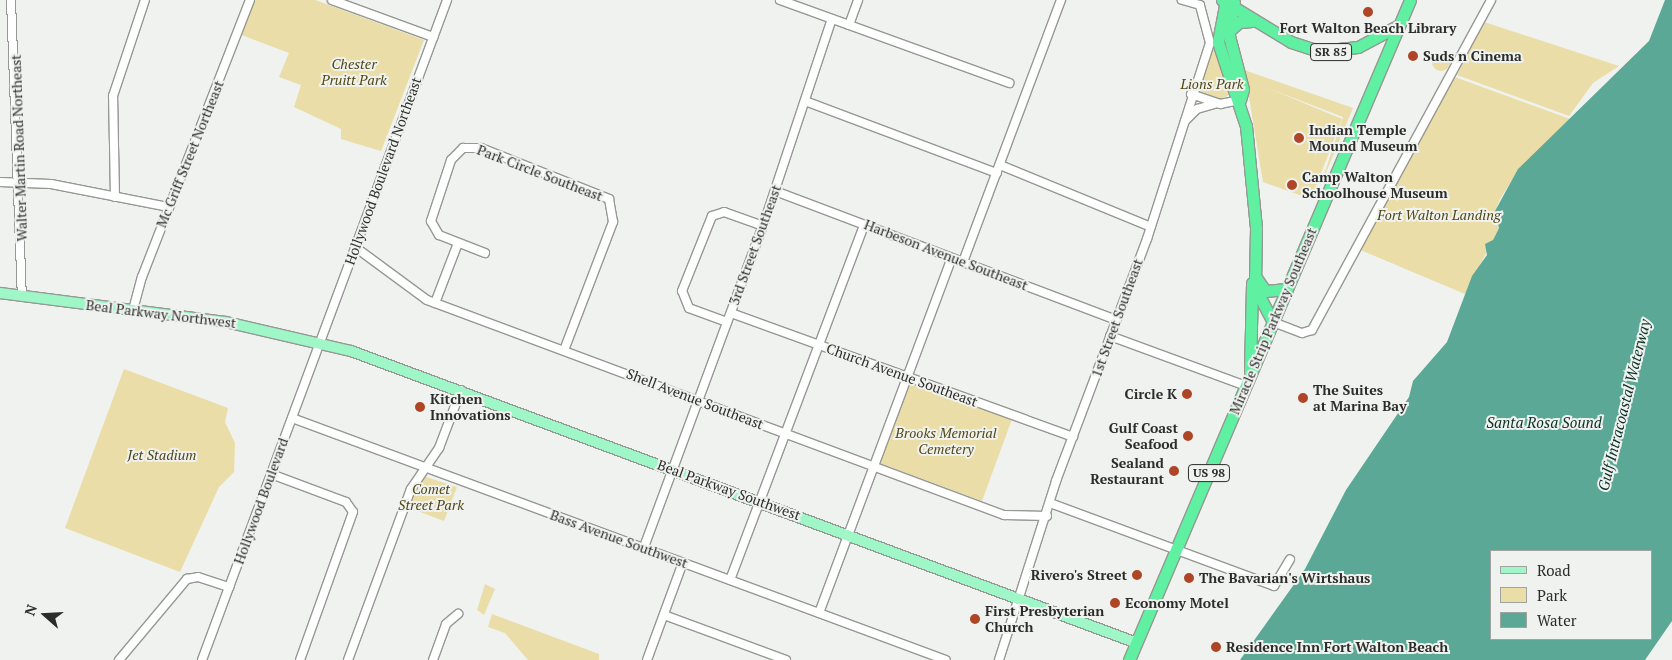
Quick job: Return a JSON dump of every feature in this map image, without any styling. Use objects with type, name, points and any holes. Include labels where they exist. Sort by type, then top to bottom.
[{"type":"highway","name":"Miracle Strip Parkway Southeast","points":[[1137,643],[1410,0]]},
{"type":"highway","name":"SR 85","points":[[1229,2],[1254,20],[1300,46],[1330,52],[1358,47],[1399,25]]},
{"type":"highway","points":[[1229,2],[1219,46],[1240,100],[1254,197],[1254,274],[1258,300],[1273,322]]},
{"type":"highway","points":[[1229,2],[1228,32],[1243,89],[1240,100]]},
{"type":"highway","points":[[1228,32],[1239,22],[1254,20]]},
{"type":"highway","points":[[1254,274],[1265,291],[1287,289]]},
{"type":"highway","points":[[1248,381],[1249,292],[1254,274]]},
{"type":"highway","name":"US 98","points":[[1130,660],[1137,643]]},
{"type":"main road","name":"Beal Parkway Northwest","points":[[0,293],[257,327],[320,342]]},
{"type":"main road","name":"Beal Parkway Southwest","points":[[320,342],[461,390],[1137,643]]},
{"type":"street","name":"Walter Martin Road Northeast","points":[[12,0],[20,183],[22,296]]},
{"type":"street","points":[[115,197],[113,96],[145,0]]},
{"type":"street","name":"Mc Griff Street Northeast","points":[[133,310],[168,207],[250,0]]},
{"type":"street","points":[[332,0],[349,3],[432,38]]},
{"type":"street","name":"Hollywood Boulevard Northeast","points":[[320,342],[447,0]]},
{"type":"street","points":[[780,0],[1009,83]]},
{"type":"street","points":[[849,24],[858,0]]},
{"type":"street","points":[[963,262],[1061,0]]},
{"type":"street","name":"1st Street Southeast","points":[[1000,660],[1072,437],[1151,227],[1191,94],[1211,36],[1200,5],[1182,0]]},
{"type":"street","points":[[1273,322],[1302,333],[1312,330],[1491,0]]},
{"type":"street","name":"3rd Street Southeast","points":[[644,548],[763,226],[832,19]]},
{"type":"street","points":[[1191,94],[1220,104]]},
{"type":"street","points":[[1182,125],[1197,109],[1240,100]]},
{"type":"street","points":[[804,101],[998,169],[1151,227]]},
{"type":"street","name":"Park Circle Southeast","points":[[458,243],[439,235],[431,217],[452,160],[463,148],[481,148],[609,199],[613,222],[564,350]]},
{"type":"street","points":[[0,182],[20,183],[115,197],[168,207]]},
{"type":"street","name":"Harbeson Avenue Southeast","points":[[775,191],[1116,320]]},
{"type":"street","points":[[728,322],[689,308],[682,291],[712,216],[724,212],[763,226]]},
{"type":"street","points":[[730,580],[787,434],[864,225]]},
{"type":"street","points":[[435,302],[458,243],[485,253]]},
{"type":"street","name":"Shell Avenue Southeast","points":[[355,247],[435,302],[1004,515],[1047,516]]},
{"type":"street","points":[[819,613],[952,258]]},
{"type":"street","name":"Church Avenue Southeast","points":[[731,313],[1072,437]]},
{"type":"street","points":[[1110,336],[1248,381]]},
{"type":"street","name":"Hollywood Boulevard","points":[[205,659],[229,587],[320,342]]},
{"type":"street","points":[[348,660],[412,489],[439,448],[461,390]]},
{"type":"street","name":"Bass Avenue Southwest","points":[[292,418],[946,660]]},
{"type":"street","points":[[271,474],[346,502],[353,512],[300,660]]},
{"type":"street","points":[[1050,503],[1274,586],[1290,559]]},
{"type":"street","points":[[647,660],[683,562]]},
{"type":"street","points":[[119,660],[187,579],[198,576],[229,587]]},
{"type":"street","points":[[433,660],[446,624],[458,614]]},
{"type":"street","points":[[664,615],[786,660]]},
{"type":"green space","name":"Chester Pruitt Park","points":[[253,0],[315,0],[424,40],[381,151],[341,139],[341,129],[294,107],[301,85],[279,77],[289,53],[239,34]]},
{"type":"green space","points":[[1484,22],[1619,66],[1593,83],[1569,116],[1457,75]]},
{"type":"green space","name":"Lions Park","points":[[1213,37],[1230,94],[1220,100],[1195,91]]},
{"type":"green space","points":[[1437,53],[1445,53],[1450,58],[1448,69],[1437,71],[1432,66],[1432,58]]},
{"type":"green space","points":[[1241,69],[1353,108],[1320,187],[1343,117],[1244,79]]},
{"type":"green space","name":"Fort Walton Landing","points":[[1452,76],[1570,119],[1519,169],[1500,199],[1495,211],[1499,228],[1465,294],[1358,249]]},
{"type":"green space","points":[[1246,79],[1342,119],[1311,199],[1263,182]]},
{"type":"green space","name":"Jet Stadium","points":[[124,369],[228,408],[225,422],[235,443],[234,472],[219,487],[180,572],[65,528]]},
{"type":"green space","name":"Brooks Memorial Cemetery","points":[[909,381],[1012,419],[982,501],[879,463]]},
{"type":"green space","name":"Comet Street Park","points":[[423,476],[457,487],[444,521],[407,507]]},
{"type":"green space","points":[[485,584],[495,589],[484,615],[477,610]]},
{"type":"green space","points":[[492,614],[599,654],[599,660],[528,660],[505,633],[488,627]]},
{"type":"water","name":"Santa Rosa Sound","points":[[1665,0],[1672,0],[1672,621],[1645,660],[1240,660],[1305,569],[1346,490],[1409,397],[1413,381],[1447,342],[1472,276],[1487,255],[1485,244],[1493,240],[1499,228],[1495,211],[1518,169],[1649,41]]},
{"type":"place","name":"Fort Walton Beach Library","points":[[1368,12]]},
{"type":"place","name":"Suds n Cinema","points":[[1413,56]]},
{"type":"place","name":"Indian Temple Mound Museum","points":[[1299,138]]},
{"type":"place","name":"Camp Walton Schoolhouse Museum","points":[[1292,185]]},
{"type":"place","name":"Circle K","points":[[1187,394]]},
{"type":"place","name":"The Suites at Marina Bay","points":[[1303,398]]},
{"type":"place","name":"Kitchen Innovations","points":[[420,407]]},
{"type":"place","name":"Gulf Coast Seafood","points":[[1188,436]]},
{"type":"place","name":"Sealand Restaurant","points":[[1174,471]]},
{"type":"place","name":"Rivero's Street","points":[[1137,575]]},
{"type":"place","name":"The Bavarian's Wirtshaus","points":[[1189,578]]},
{"type":"place","name":"Economy Motel","points":[[1115,603]]},
{"type":"place","name":"First Presbyterian Church","points":[[975,619]]},
{"type":"place","name":"Residence Inn Fort Walton Beach","points":[[1216,647]]},
{"type":"water label","name":"Gulf Intracoastal Waterway","points":[[1624,405]]}]
